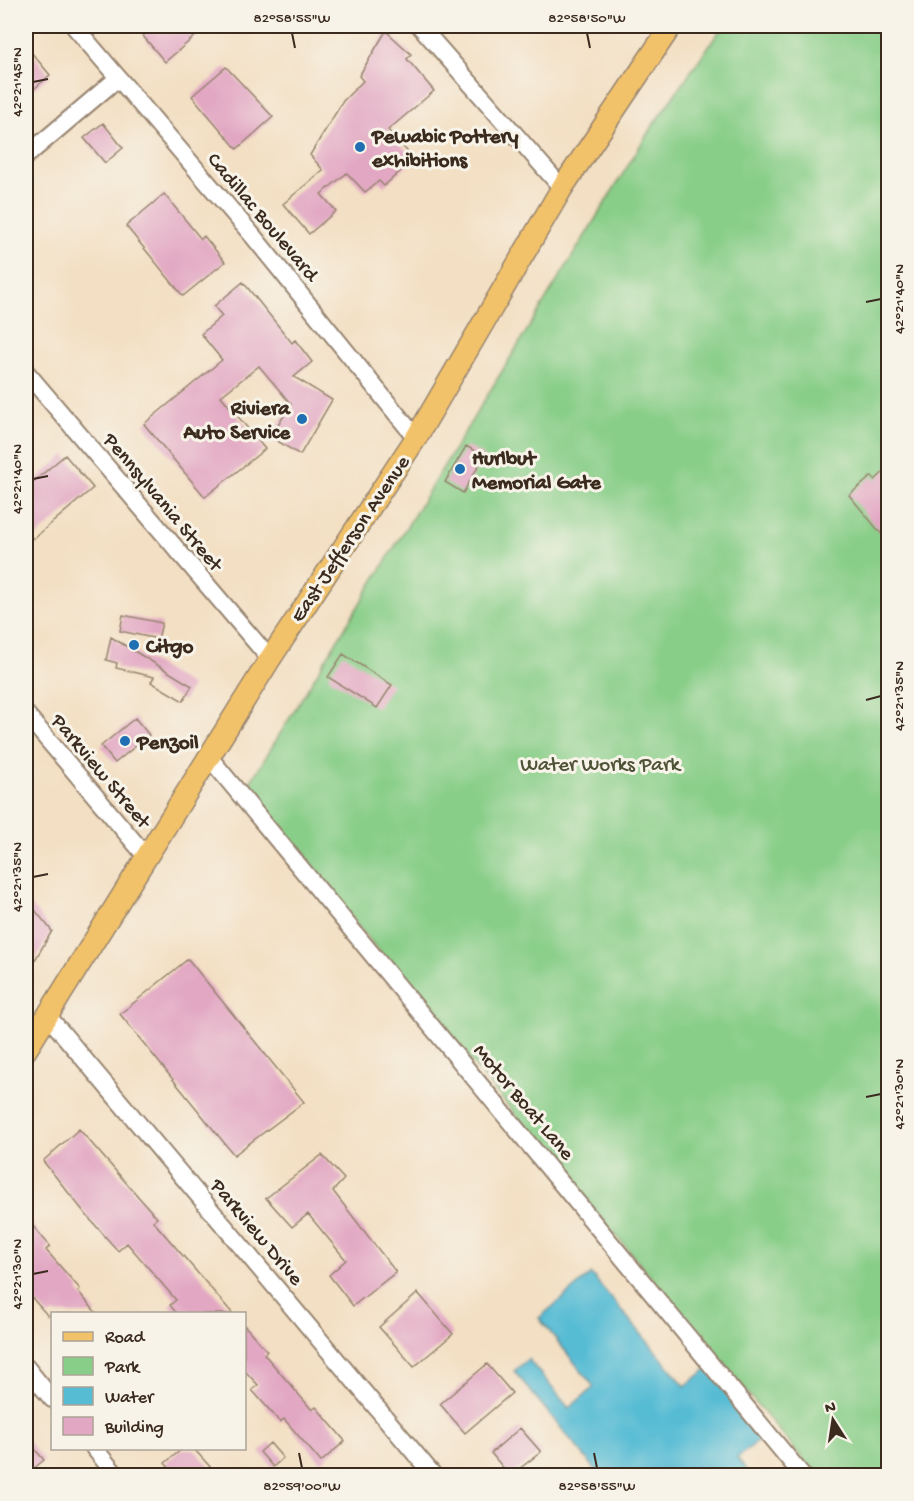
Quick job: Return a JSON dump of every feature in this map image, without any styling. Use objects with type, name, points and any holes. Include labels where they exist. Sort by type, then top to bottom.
[{"type":"main road","name":"East Jefferson Avenue","points":[[26,1050],[145,855],[270,659],[416,438],[562,188],[671,26]]},
{"type":"street","name":"Cadillac Boulevard","points":[[74,26],[253,236],[416,438]]},
{"type":"street","points":[[420,26],[562,188]]},
{"type":"street","points":[[26,156],[118,78]]},
{"type":"street","name":"Pennsylvania Street","points":[[26,372],[270,659]]},
{"type":"street","name":"Parkview Street","points":[[26,714],[145,855]]},
{"type":"street","name":"Motor Boat Lane","points":[[209,757],[510,1118],[803,1476]]},
{"type":"street","name":"Parkview Drive","points":[[47,1015],[434,1476]]},
{"type":"street","points":[[26,1367],[51,1398]]},
{"type":"street","points":[[95,1450],[117,1476]]},
{"type":"green space","name":"Water Works Park","points":[[723,26],[888,26],[888,1475],[816,1475],[245,791],[651,128]]},
{"type":"water","points":[[591,1274],[685,1386],[707,1369],[763,1437],[737,1458],[751,1475],[600,1475],[514,1371],[528,1359],[569,1408],[594,1387],[539,1318]]},
{"type":"building","points":[[155,26],[207,26],[165,62],[143,36]]},
{"type":"building","points":[[386,31],[411,54],[407,59],[434,91],[388,130],[414,159],[384,186],[379,181],[365,192],[347,173],[321,194],[336,211],[309,234],[283,204],[323,170],[310,155],[343,101],[363,81],[359,76]]},
{"type":"building","points":[[26,46],[50,75],[34,89],[26,79]]},
{"type":"building","points":[[226,67],[273,117],[237,149],[192,96]]},
{"type":"building","points":[[103,123],[123,148],[105,163],[84,138]]},
{"type":"building","points":[[164,194],[201,239],[204,236],[225,262],[183,296],[126,226]]},
{"type":"building","points":[[243,282],[292,343],[295,340],[312,362],[294,377],[332,400],[300,455],[271,437],[291,404],[259,366],[221,396],[265,449],[205,497],[144,424],[222,360],[201,334],[222,316],[214,306]]},
{"type":"building","name":"Hurlbut Memorial Gate","points":[[466,446],[484,456],[463,493],[445,482]]},
{"type":"building","points":[[65,455],[93,488],[33,539],[26,530],[26,488]]},
{"type":"building","points":[[888,468],[888,542],[849,495],[872,476],[875,480]]},
{"type":"building","points":[[123,615],[162,623],[158,639],[120,631]]},
{"type":"building","points":[[111,637],[192,686],[183,701],[151,682],[154,677],[116,668],[117,663],[106,660]]},
{"type":"building","points":[[343,654],[392,685],[377,708],[328,677]]},
{"type":"building","name":"Penzoil","points":[[135,718],[149,735],[115,763],[101,746]]},
{"type":"building","points":[[26,899],[52,931],[35,960],[26,949]]},
{"type":"building","points":[[188,959],[304,1102],[234,1155],[120,1014]]},
{"type":"building","points":[[79,1129],[157,1218],[153,1221],[231,1312],[175,1312],[170,1305],[176,1300],[127,1243],[118,1251],[43,1161]]},
{"type":"building","points":[[322,1155],[344,1179],[333,1191],[396,1272],[353,1306],[329,1275],[346,1260],[308,1214],[292,1227],[266,1198]]},
{"type":"building","points":[[26,1218],[50,1246],[46,1250],[80,1289],[78,1291],[95,1312],[51,1312],[48,1316],[26,1291]]},
{"type":"building","points":[[418,1293],[453,1334],[414,1367],[379,1327]]},
{"type":"building","points":[[246,1327],[267,1351],[264,1354],[312,1410],[316,1407],[345,1441],[321,1462],[284,1419],[280,1422],[252,1390],[258,1385],[246,1372]]},
{"type":"building","points":[[487,1364],[512,1393],[465,1433],[440,1404]]},
{"type":"building","points":[[520,1428],[541,1452],[510,1476],[491,1453]]},
{"type":"building","points":[[26,1439],[44,1460],[26,1475]]},
{"type":"building","points":[[270,1443],[283,1458],[273,1467],[260,1452]]},
{"type":"building","points":[[181,1450],[195,1450],[212,1469],[204,1476],[176,1476],[165,1463]]},
{"type":"place","name":"Pewabic Pottery exhibitions","points":[[360,147]]},
{"type":"place","name":"Riviera Auto Service","points":[[302,419]]},
{"type":"place","name":"Hurlbut Memorial Gate","points":[[460,469]]},
{"type":"place","name":"Citgo","points":[[134,645]]},
{"type":"place","name":"Penzoil","points":[[125,741]]}]
